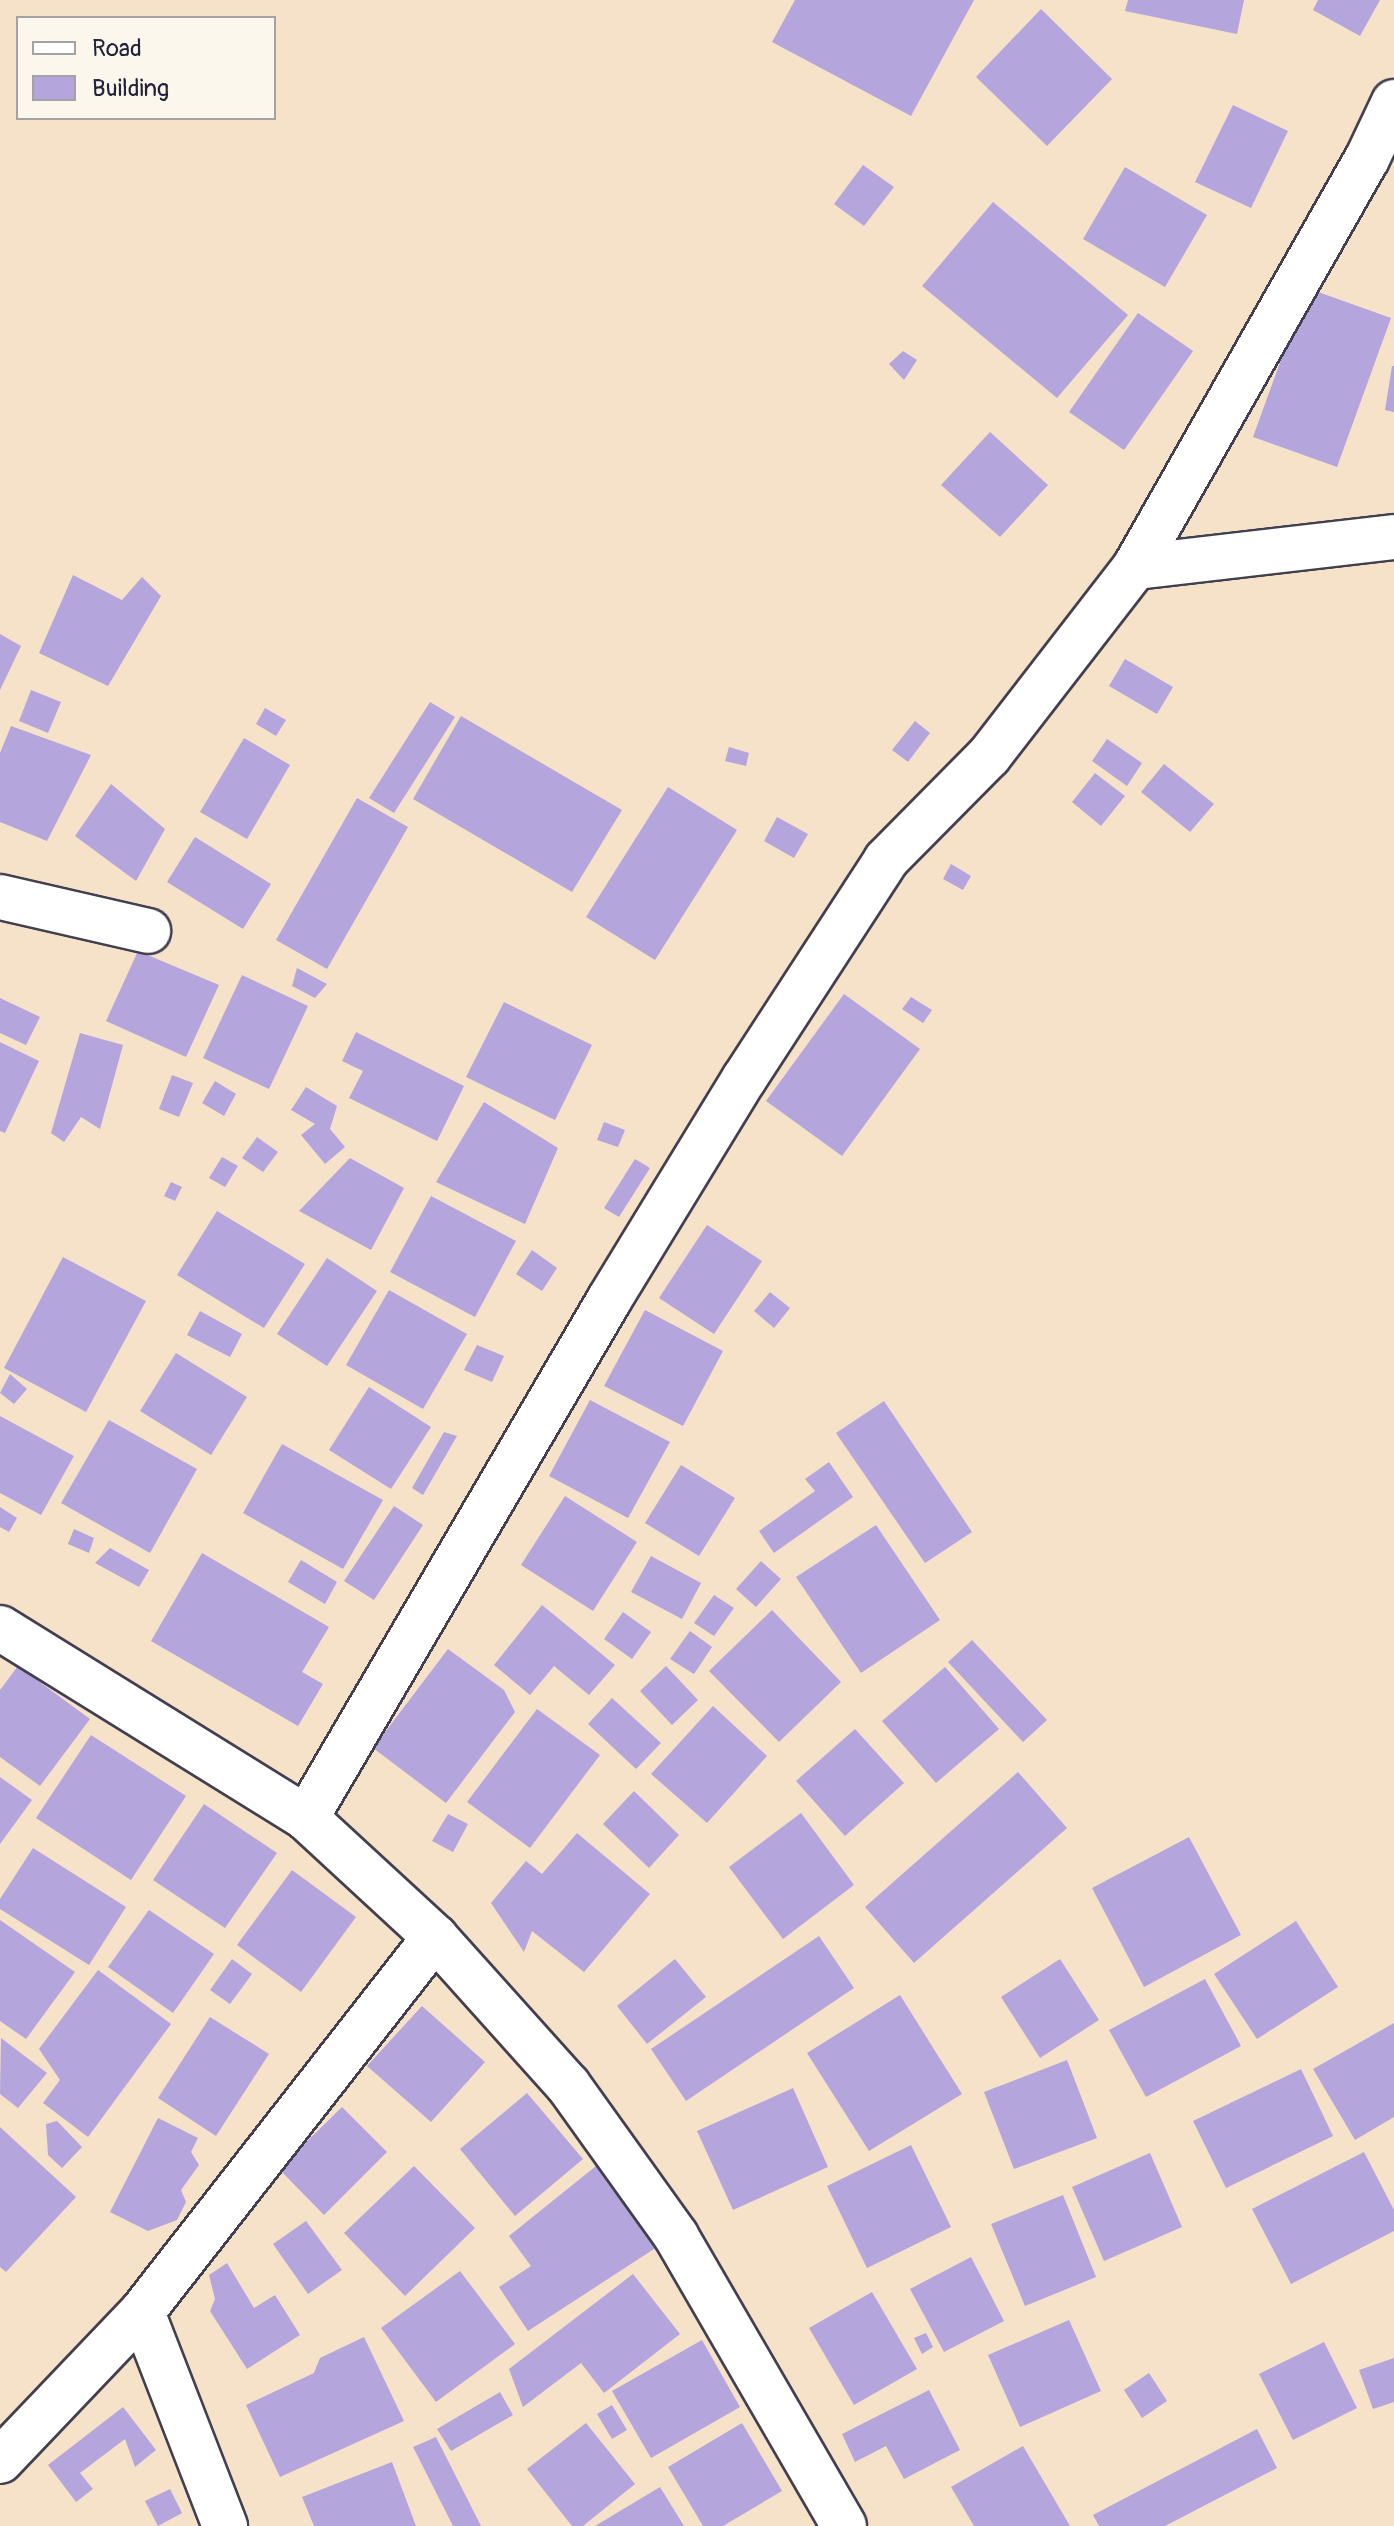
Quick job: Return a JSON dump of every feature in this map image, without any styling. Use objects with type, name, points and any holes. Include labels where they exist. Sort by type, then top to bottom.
[{"type":"street","points":[[306,1818],[609,1300],[744,1079],[886,860],[989,756],[1135,567],[1367,159],[1394,102]]},
{"type":"street","points":[[1135,567],[1394,537]]},
{"type":"street","points":[[0,897],[148,931]]},
{"type":"street","points":[[0,1628],[306,1818],[435,1937],[568,2085],[676,2236],[844,2526]]},
{"type":"street","points":[[0,2461],[142,2312],[435,1937]]},
{"type":"street","points":[[142,2312],[225,2526]]},
{"type":"building","points":[[795,0],[974,0],[911,116],[772,42]]},
{"type":"building","points":[[1128,0],[1244,0],[1237,34],[1125,11]]},
{"type":"building","points":[[1318,0],[1380,0],[1360,36],[1313,10]]},
{"type":"building","points":[[1041,9],[1112,79],[1047,146],[976,77]]},
{"type":"building","points":[[1233,105],[1288,131],[1251,208],[1195,182]]},
{"type":"building","points":[[863,165],[894,187],[864,226],[834,204]]},
{"type":"building","points":[[1125,167],[1207,215],[1165,287],[1083,239]]},
{"type":"building","points":[[993,202],[1128,315],[1057,398],[922,286]]},
{"type":"building","points":[[1307,288],[1391,318],[1337,467],[1253,437]]},
{"type":"building","points":[[1138,313],[1193,351],[1124,450],[1069,412]]},
{"type":"building","points":[[903,351],[917,360],[904,380],[889,364]]},
{"type":"building","points":[[1394,366],[1394,412],[1385,410]]},
{"type":"building","points":[[990,432],[1048,485],[1000,537],[941,485]]},
{"type":"building","points":[[73,575],[122,600],[142,577],[161,596],[108,686],[39,653]]},
{"type":"building","points":[[0,634],[21,646],[0,690]]},
{"type":"building","points":[[1125,659],[1173,687],[1157,714],[1109,686]]},
{"type":"building","points":[[31,690],[61,702],[48,733],[19,721]]},
{"type":"building","points":[[430,702],[455,717],[394,813],[369,798]]},
{"type":"building","points":[[265,708],[286,720],[276,736],[256,724]]},
{"type":"building","points":[[461,716],[622,810],[572,892],[413,799]]},
{"type":"building","points":[[915,721],[930,733],[908,762],[892,750]]},
{"type":"building","points":[[11,726],[91,755],[47,841],[0,822],[0,753]]},
{"type":"building","points":[[244,738],[290,765],[247,839],[200,812]]},
{"type":"building","points":[[1107,739],[1142,763],[1127,786],[1092,761]]},
{"type":"building","points":[[729,747],[749,753],[746,766],[725,761]]},
{"type":"building","points":[[1164,764],[1214,804],[1190,832],[1141,792]]},
{"type":"building","points":[[1095,773],[1125,796],[1101,826],[1072,802]]},
{"type":"building","points":[[111,784],[165,829],[136,881],[75,836]]},
{"type":"building","points":[[668,787],[737,830],[655,960],[586,917]]},
{"type":"building","points":[[357,798],[408,827],[327,969],[276,940]]},
{"type":"building","points":[[777,817],[808,834],[794,858],[764,841]]},
{"type":"building","points":[[195,837],[271,884],[243,929],[167,882]]},
{"type":"building","points":[[951,864],[971,876],[963,890],[943,879]]},
{"type":"building","points":[[138,951],[219,985],[186,1057],[106,1021]]},
{"type":"building","points":[[297,968],[327,984],[315,998],[292,986]]},
{"type":"building","points":[[242,975],[308,1006],[269,1089],[203,1058]]},
{"type":"building","points":[[844,994],[920,1049],[842,1156],[766,1101]]},
{"type":"building","points":[[911,997],[932,1010],[923,1023],[902,1009]]},
{"type":"building","points":[[0,998],[40,1017],[26,1045],[0,1033]]},
{"type":"building","points":[[504,1002],[592,1045],[555,1120],[466,1077]]},
{"type":"building","points":[[356,1032],[464,1086],[437,1141],[349,1098],[363,1071],[342,1061]]},
{"type":"building","points":[[80,1033],[123,1045],[100,1129],[81,1117],[64,1142],[51,1133]]},
{"type":"building","points":[[0,1042],[39,1061],[5,1133],[0,1131]]},
{"type":"building","points":[[172,1075],[193,1083],[179,1117],[159,1109]]},
{"type":"building","points":[[215,1081],[236,1094],[224,1116],[202,1103]]},
{"type":"building","points":[[306,1087],[337,1106],[330,1129],[345,1147],[325,1164],[301,1135],[315,1124],[291,1110]]},
{"type":"building","points":[[484,1102],[558,1148],[525,1224],[436,1182]]},
{"type":"building","points":[[604,1122],[625,1130],[618,1147],[597,1140]]},
{"type":"building","points":[[257,1137],[278,1152],[263,1172],[242,1158]]},
{"type":"building","points":[[222,1157],[238,1166],[225,1187],[209,1178]]},
{"type":"building","points":[[350,1158],[404,1188],[371,1250],[299,1211]]},
{"type":"building","points":[[635,1159],[650,1168],[619,1217],[604,1208]]},
{"type":"building","points":[[171,1182],[182,1187],[175,1201],[164,1196]]},
{"type":"building","points":[[431,1196],[516,1241],[475,1317],[390,1272]]},
{"type":"building","points":[[217,1211],[305,1264],[264,1328],[177,1275]]},
{"type":"building","points":[[707,1225],[762,1261],[714,1334],[659,1298]]},
{"type":"building","points":[[532,1250],[557,1268],[542,1291],[516,1274]]},
{"type":"building","points":[[63,1257],[146,1301],[86,1412],[4,1368]]},
{"type":"building","points":[[327,1258],[377,1291],[327,1366],[277,1334]]},
{"type":"building","points":[[389,1290],[467,1334],[423,1409],[346,1365]]},
{"type":"building","points":[[770,1292],[790,1308],[774,1328],[754,1311]]},
{"type":"building","points":[[645,1310],[723,1351],[683,1426],[604,1386]]},
{"type":"building","points":[[200,1311],[242,1334],[230,1357],[187,1335]]},
{"type":"building","points":[[477,1345],[504,1356],[492,1382],[464,1370]]},
{"type":"building","points":[[176,1353],[247,1397],[211,1455],[140,1411]]},
{"type":"building","points":[[10,1374],[27,1389],[14,1404],[0,1393]]},
{"type":"building","points":[[369,1387],[431,1427],[391,1489],[329,1450]]},
{"type":"building","points":[[590,1400],[670,1442],[628,1518],[549,1476]]},
{"type":"building","points":[[884,1401],[972,1532],[925,1563],[836,1433]]},
{"type":"building","points":[[0,1416],[74,1456],[41,1515],[0,1493]]},
{"type":"building","points":[[109,1420],[197,1469],[150,1553],[61,1503]]},
{"type":"building","points":[[444,1432],[457,1436],[423,1495],[412,1488]]},
{"type":"building","points":[[282,1444],[383,1500],[343,1569],[243,1513]]},
{"type":"building","points":[[829,1462],[853,1497],[774,1553],[759,1531],[815,1491],[805,1479]]},
{"type":"building","points":[[681,1465],[735,1498],[699,1556],[645,1523]]},
{"type":"building","points":[[565,1496],[637,1542],[593,1611],[521,1565]]},
{"type":"building","points":[[394,1506],[423,1525],[374,1600],[344,1581]]},
{"type":"building","points":[[0,1507],[17,1518],[9,1532],[0,1527]]},
{"type":"building","points":[[876,1525],[940,1620],[861,1673],[796,1577]]},
{"type":"building","points":[[74,1529],[94,1538],[89,1553],[68,1544]]},
{"type":"building","points":[[110,1548],[149,1570],[139,1587],[95,1563]]},
{"type":"building","points":[[202,1553],[329,1627],[302,1672],[323,1684],[298,1726],[151,1641]]},
{"type":"building","points":[[651,1556],[701,1583],[682,1619],[631,1592]]},
{"type":"building","points":[[301,1560],[337,1582],[325,1604],[288,1582]]},
{"type":"building","points":[[761,1561],[781,1579],[756,1607],[736,1589]]},
{"type":"building","points":[[714,1595],[734,1608],[714,1636],[694,1623]]},
{"type":"building","points":[[542,1605],[615,1665],[589,1695],[554,1666],[530,1695],[494,1665]]},
{"type":"building","points":[[772,1610],[841,1682],[779,1742],[709,1671]]},
{"type":"building","points":[[623,1612],[651,1632],[632,1659],[604,1639]]},
{"type":"building","points":[[690,1631],[712,1647],[694,1674],[670,1659]]},
{"type":"building","points":[[972,1640],[1047,1720],[1023,1742],[948,1662]]},
{"type":"building","points":[[448,1649],[504,1690],[515,1712],[446,1803],[373,1748]]},
{"type":"building","points":[[18,1666],[90,1719],[40,1786],[0,1757],[0,1690]]},
{"type":"building","points":[[666,1666],[698,1700],[672,1725],[640,1691]]},
{"type":"building","points":[[945,1667],[999,1729],[936,1783],[882,1721]]},
{"type":"building","points":[[612,1698],[661,1743],[636,1769],[588,1724]]},
{"type":"building","points":[[713,1706],[767,1756],[707,1823],[651,1774]]},
{"type":"building","points":[[537,1709],[600,1755],[530,1848],[467,1802]]},
{"type":"building","points":[[855,1729],[904,1783],[845,1836],[796,1781]]},
{"type":"building","points":[[91,1735],[186,1796],[131,1880],[36,1818]]},
{"type":"building","points":[[1018,1772],[1067,1828],[914,1963],[865,1907]]},
{"type":"building","points":[[0,1777],[32,1800],[0,1844]]},
{"type":"building","points":[[634,1791],[679,1835],[649,1868],[603,1824]]},
{"type":"building","points":[[204,1804],[277,1853],[225,1928],[153,1880]]},
{"type":"building","points":[[801,1813],[854,1885],[783,1939],[729,1867]]},
{"type":"building","points":[[448,1814],[468,1824],[453,1852],[432,1841]]},
{"type":"building","points":[[577,1833],[650,1894],[584,1972],[532,1931],[524,1952],[491,1903],[526,1861],[542,1874]]},
{"type":"building","points":[[1189,1837],[1241,1935],[1144,1987],[1092,1888]]},
{"type":"building","points":[[33,1848],[126,1907],[89,1965],[0,1909],[0,1899]]},
{"type":"building","points":[[292,1870],[356,1917],[301,1992],[237,1945]]},
{"type":"building","points":[[149,1910],[214,1954],[173,2013],[108,1967]]},
{"type":"building","points":[[0,1920],[75,1972],[26,2039],[0,2021]]},
{"type":"building","points":[[1296,1921],[1338,1987],[1257,2039],[1214,1974]]},
{"type":"building","points":[[819,1936],[854,1988],[686,2101],[651,2049]]},
{"type":"building","points":[[232,1959],[252,1974],[230,2004],[210,1990]]},
{"type":"building","points":[[675,1959],[706,1997],[647,2044],[617,2006]]},
{"type":"building","points":[[1060,1959],[1099,2020],[1040,2058],[1001,1997]]},
{"type":"building","points":[[98,1970],[171,2024],[88,2137],[43,2103],[60,2080],[39,2049]]},
{"type":"building","points":[[1205,1979],[1241,2046],[1146,2097],[1109,2030]]},
{"type":"building","points":[[900,1995],[962,2094],[869,2151],[807,2053]]},
{"type":"building","points":[[422,2006],[485,2062],[431,2122],[367,2066]]},
{"type":"building","points":[[210,2017],[269,2054],[216,2136],[158,2098]]},
{"type":"building","points":[[1394,2023],[1394,2117],[1355,2140],[1313,2069]]},
{"type":"building","points":[[1,2038],[47,2073],[18,2108],[0,2094]]},
{"type":"building","points":[[1067,2060],[1097,2138],[1014,2169],[984,2092]]},
{"type":"building","points":[[1301,2069],[1333,2136],[1226,2188],[1193,2121]]},
{"type":"building","points":[[793,2088],[828,2167],[733,2210],[697,2131]]},
{"type":"building","points":[[527,2093],[583,2159],[515,2216],[460,2149]]},
{"type":"building","points":[[342,2107],[387,2152],[324,2215],[279,2169]]},
{"type":"building","points":[[158,2118],[198,2138],[191,2152],[199,2165],[181,2190],[186,2202],[177,2220],[148,2231],[110,2212]]},
{"type":"building","points":[[57,2121],[82,2147],[62,2168],[48,2155],[46,2124]]},
{"type":"building","points":[[0,2127],[76,2197],[6,2272],[0,2267]]},
{"type":"building","points":[[911,2145],[951,2227],[867,2268],[827,2186]]},
{"type":"building","points":[[1364,2152],[1394,2210],[1394,2231],[1291,2284],[1252,2209]]},
{"type":"building","points":[[1150,2153],[1182,2227],[1104,2261],[1072,2187]]},
{"type":"building","points":[[601,2162],[657,2247],[528,2331],[499,2287],[531,2266],[509,2236]]},
{"type":"building","points":[[414,2166],[475,2228],[405,2296],[344,2233]]},
{"type":"building","points":[[1063,2195],[1096,2277],[1025,2306],[991,2224]]},
{"type":"building","points":[[306,2221],[342,2270],[308,2294],[273,2244]]},
{"type":"building","points":[[971,2257],[1004,2321],[944,2352],[910,2289]]},
{"type":"building","points":[[227,2263],[254,2308],[275,2295],[300,2335],[247,2369],[210,2311],[215,2299],[209,2275]]},
{"type":"building","points":[[460,2271],[515,2344],[436,2402],[381,2328]]},
{"type":"building","points":[[633,2274],[680,2334],[604,2393],[581,2363],[523,2407],[509,2369]]},
{"type":"building","points":[[872,2292],[917,2369],[854,2405],[809,2328]]},
{"type":"building","points":[[1069,2320],[1101,2391],[1020,2427],[988,2355]]},
{"type":"building","points":[[926,2333],[933,2347],[922,2354],[914,2338]]},
{"type":"building","points":[[364,2337],[404,2421],[280,2477],[246,2405],[314,2373],[320,2358]]},
{"type":"building","points":[[702,2340],[740,2407],[651,2458],[612,2391]]},
{"type":"building","points":[[1324,2342],[1357,2408],[1293,2440],[1259,2374]]},
{"type":"building","points":[[1394,2358],[1394,2402],[1373,2409],[1359,2370]]},
{"type":"building","points":[[1149,2373],[1167,2401],[1142,2418],[1124,2390]]},
{"type":"building","points":[[929,2390],[960,2450],[904,2479],[886,2446],[855,2462],[842,2434]]},
{"type":"building","points":[[500,2392],[513,2415],[451,2451],[437,2429]]},
{"type":"building","points":[[612,2405],[627,2430],[612,2439],[597,2414]]},
{"type":"building","points":[[123,2407],[156,2450],[135,2467],[125,2439],[80,2473],[93,2489],[76,2502],[48,2465]]},
{"type":"building","points":[[586,2423],[635,2484],[583,2526],[572,2526],[527,2469]]},
{"type":"building","points":[[742,2423],[782,2491],[723,2526],[703,2526],[668,2467]]},
{"type":"building","points":[[1257,2429],[1277,2468],[1165,2526],[1099,2526],[1093,2515]]},
{"type":"building","points":[[436,2437],[481,2526],[453,2526],[413,2447]]},
{"type":"building","points":[[1023,2446],[1070,2526],[974,2526],[951,2487]]},
{"type":"building","points":[[392,2462],[416,2526],[314,2526],[302,2497]]},
{"type":"building","points":[[660,2487],[684,2526],[595,2526]]},
{"type":"building","points":[[170,2489],[182,2513],[158,2526],[145,2501]]}]
